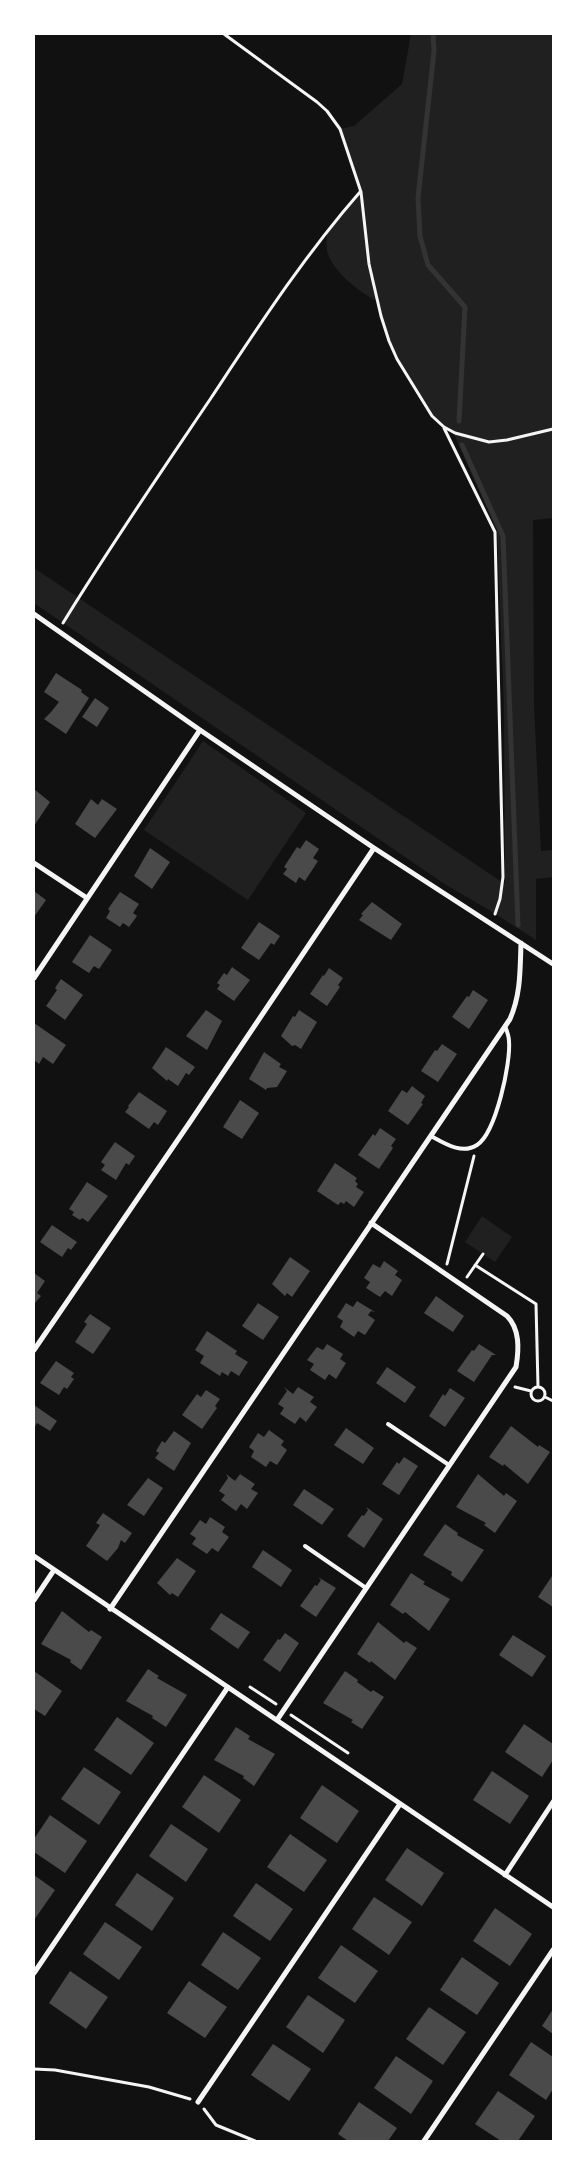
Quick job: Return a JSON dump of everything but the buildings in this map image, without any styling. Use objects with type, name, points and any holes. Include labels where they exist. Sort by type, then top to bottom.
[{"type":"street","points":[[34,614],[374,848],[553,964]]},
{"type":"street","points":[[34,978],[200,730]]},
{"type":"street","points":[[34,1350],[374,848]]},
{"type":"street","points":[[34,863],[87,898]]},
{"type":"street","points":[[110,1609],[505,1026],[517,1004],[520,942]]},
{"type":"street","points":[[277,1720],[516,1367],[517,1332],[514,1323],[462,1284],[371,1223]]},
{"type":"street","points":[[34,1556],[553,1907]]},
{"type":"street","points":[[34,1600],[54,1570]]},
{"type":"street","points":[[34,1973],[228,1688]]},
{"type":"street","points":[[505,1875],[553,1802]]},
{"type":"street","points":[[198,2102],[400,1804]]},
{"type":"street","points":[[424,2141],[553,1950]]},
{"type":"lane","points":[[431,1136],[446,1145],[462,1149],[477,1146],[488,1132],[500,1102],[510,1042],[505,1026]]},
{"type":"lane","points":[[388,1424],[449,1465]]},
{"type":"lane","points":[[305,1546],[366,1588]]},
{"type":"path","points":[[224,34],[265,62],[327,112],[340,129],[361,192],[369,264],[389,341],[397,359],[428,408],[444,427],[494,532],[503,877],[500,899],[491,924]]},
{"type":"path","points":[[59,631],[103,558],[270,309],[326,231],[361,192]]},
{"type":"path","points":[[444,427],[455,433],[490,442],[553,429]]},
{"type":"path","points":[[445,1273],[477,1146]]},
{"type":"path","points":[[462,1284],[483,1254]]},
{"type":"path","points":[[503,1385],[531,1391]]},
{"type":"path","points":[[535,1387],[541,1388],[544,1390],[545,1397],[536,1402],[531,1398],[531,1391],[535,1387]]},
{"type":"path","points":[[545,1397],[553,1401]]},
{"type":"path","points":[[34,2069],[54,2070],[149,2086],[198,2102],[216,2125],[255,2141]]},
{"type":"shaded area","points":[[411,34],[553,34],[553,518],[533,520],[534,706],[541,851],[553,850],[553,877],[536,879],[536,940],[443,883],[34,603],[34,568],[505,884],[504,707],[497,531],[454,434],[432,416],[389,341],[377,301],[355,287],[341,274],[330,259],[327,251],[327,231],[361,192],[340,129],[354,126],[402,84]]},
{"type":"shaded area","points":[[203,741],[306,813],[248,900],[144,830]]},
{"type":"shaded area","points":[[482,1216],[512,1237],[495,1262],[465,1242]]},
{"type":"waterway","points":[[433,34],[434,51],[418,198],[420,236],[428,265],[465,307],[459,421]]},
{"type":"waterway","points":[[462,445],[503,536],[518,925]]}]
